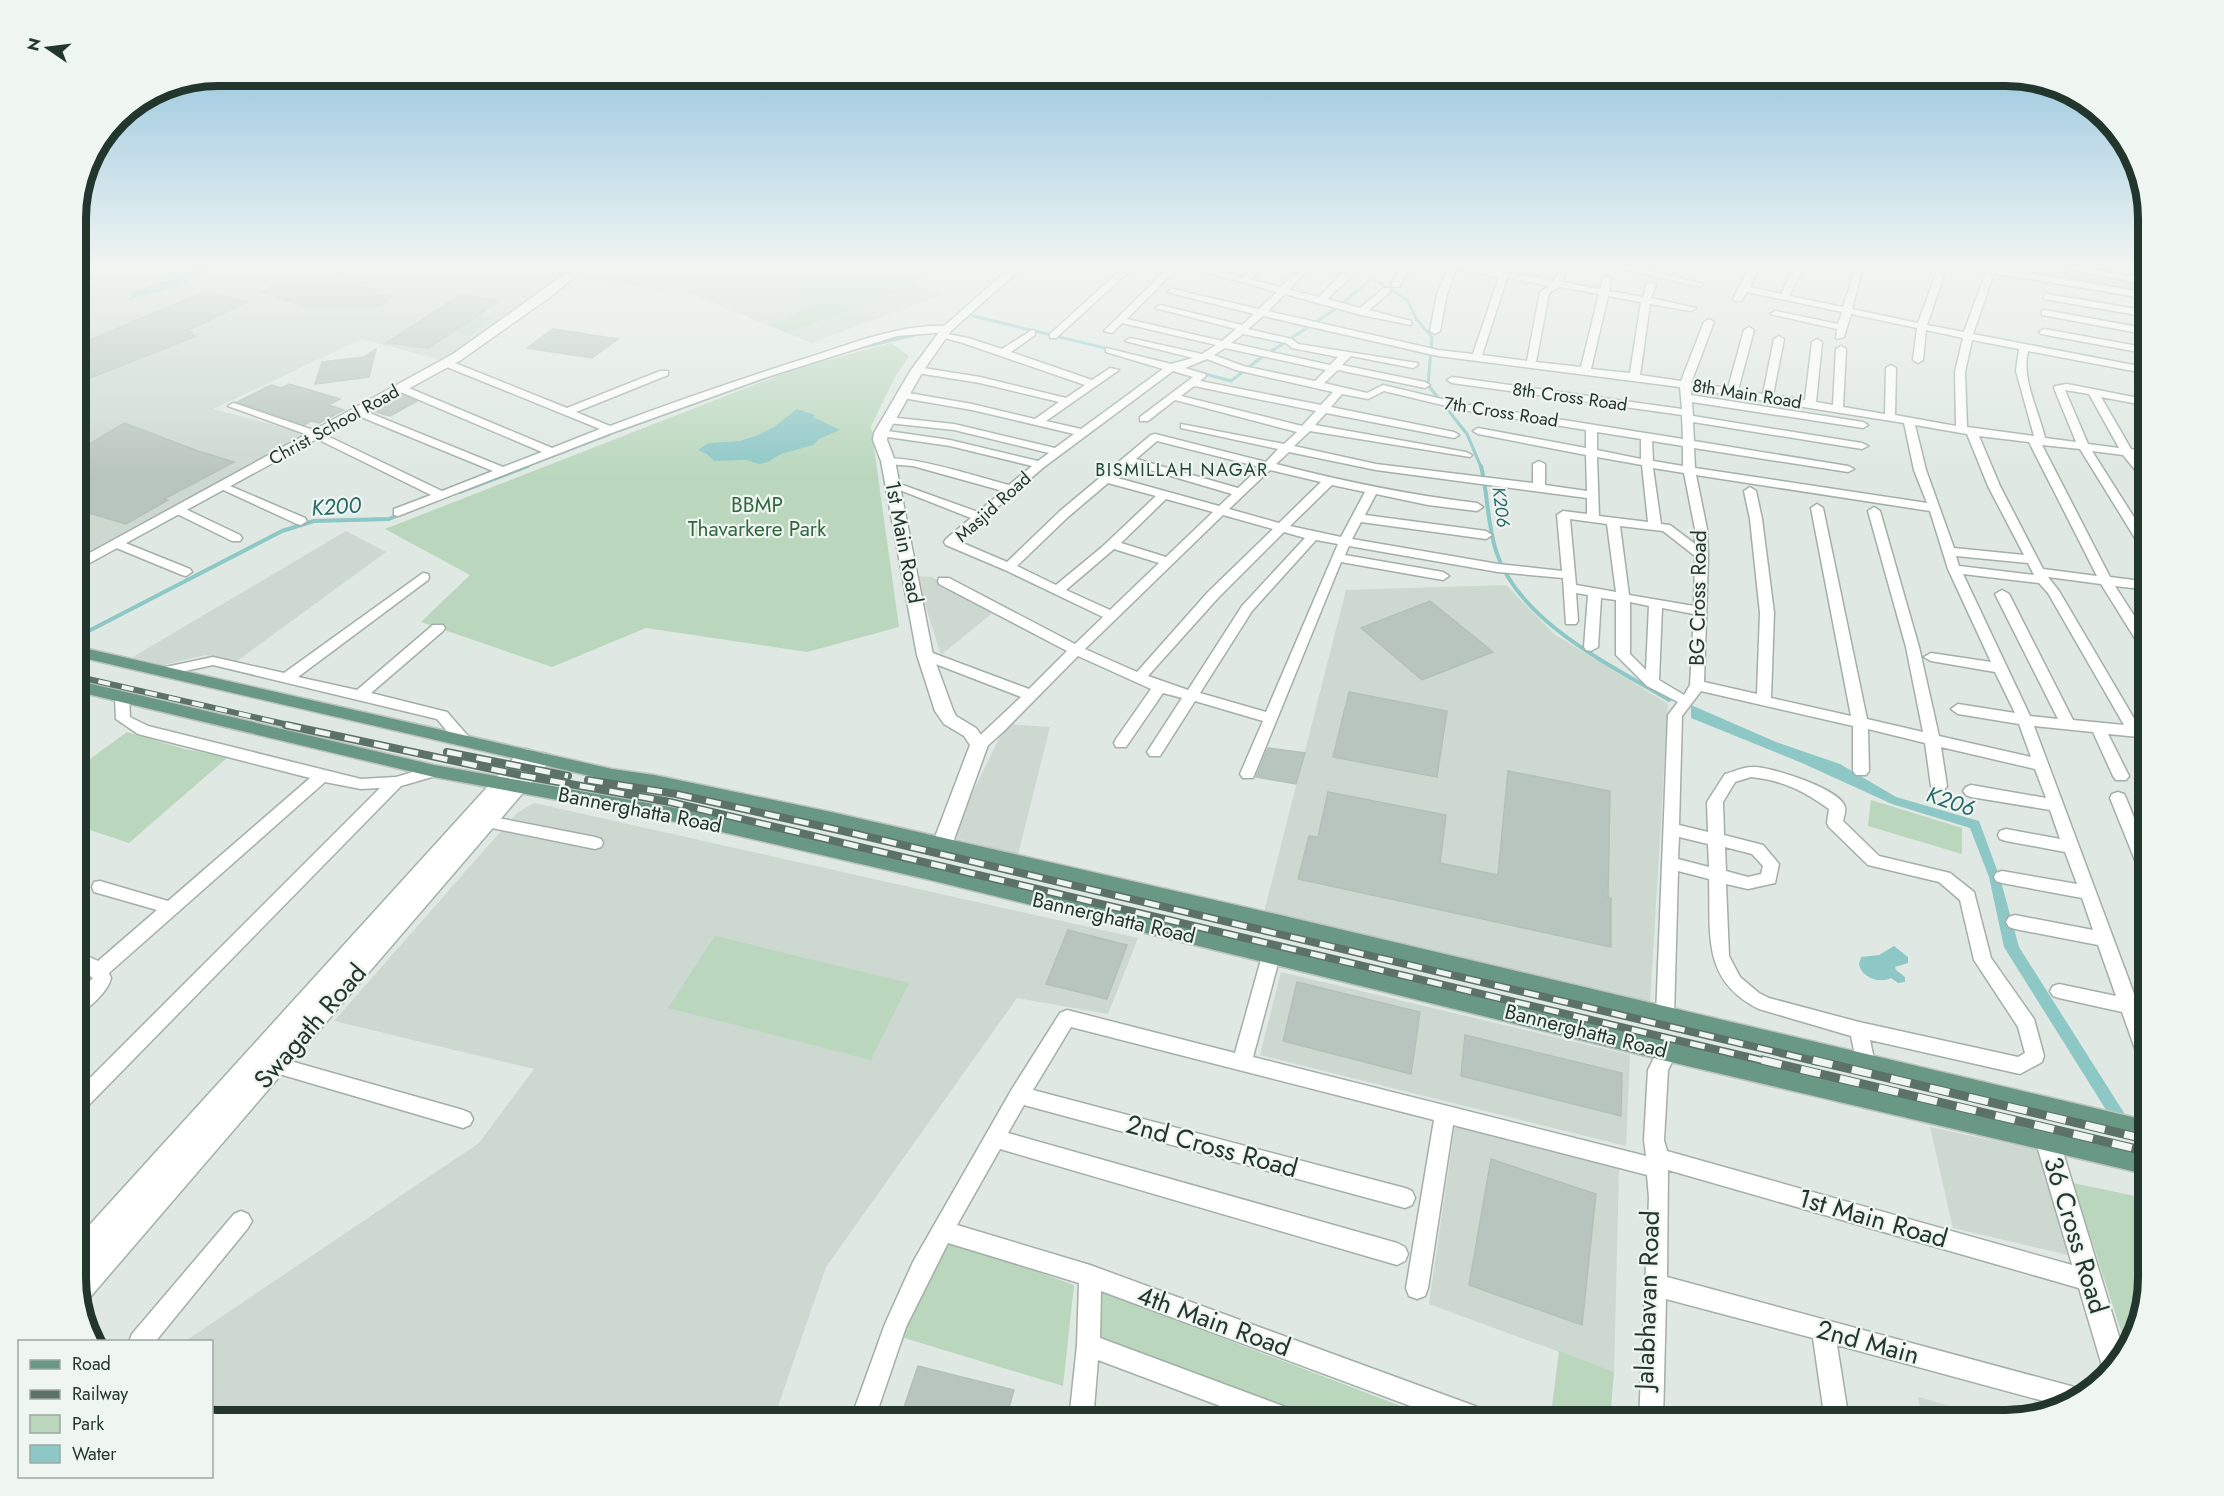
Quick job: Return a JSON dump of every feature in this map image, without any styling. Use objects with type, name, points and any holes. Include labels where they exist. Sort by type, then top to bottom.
[{"type":"main road","name":"Bannerghatta Road","points":[[86,654],[535,757],[754,802],[942,845],[2138,1130]]},
{"type":"main road","name":"Bannerghatta Road","points":[[86,688],[434,771],[687,817],[926,871],[1662,1056],[2047,1138],[2138,1161]]},
{"type":"main road","points":[[926,871],[942,845]]},
{"type":"street","name":"Christ School Road","points":[[86,561],[446,363],[487,336]]},
{"type":"street","points":[[398,512],[611,430],[785,368],[889,336]]},
{"type":"street","points":[[885,426],[917,370],[943,336]]},
{"type":"street","points":[[953,336],[1093,384]]},
{"type":"street","points":[[1002,354],[1028,336]]},
{"type":"street","points":[[1192,336],[1224,345],[1425,385]]},
{"type":"street","name":"Masjid Road","points":[[1111,616],[1009,567],[950,542],[1040,465],[1172,367],[1204,356],[1224,345],[1234,336]]},
{"type":"street","points":[[1268,336],[1289,341],[1295,346],[1346,356]]},
{"type":"street","name":"8th Main Road","points":[[1358,336],[1407,348],[1685,384],[1967,431],[2138,454]]},
{"type":"street","points":[[1476,357],[1483,336]]},
{"type":"street","points":[[1531,364],[1536,336]]},
{"type":"street","points":[[1585,371],[1594,336]]},
{"type":"street","points":[[1635,377],[1641,336]]},
{"type":"street","points":[[1685,384],[1704,336]]},
{"type":"street","points":[[1732,392],[1747,336]]},
{"type":"street","points":[[1918,360],[1921,336]]},
{"type":"street","points":[[2138,369],[1968,336],[1960,372],[1967,431],[1994,486],[2038,571],[2053,591],[2138,727]]},
{"type":"street","points":[[2043,351],[2044,336]]},
{"type":"street","points":[[2065,336],[2138,349]]},
{"type":"street","points":[[1767,398],[1779,339]]},
{"type":"street","name":"7th Cross Road","points":[[1130,340],[1204,356],[1240,368],[1368,396],[1383,388],[1463,407],[1848,469]]},
{"type":"street","points":[[1810,404],[1817,342]]},
{"type":"street","points":[[2024,347],[2020,364],[2022,382],[2032,406],[2038,441],[2106,581],[2138,632]]},
{"type":"street","points":[[1838,408],[1841,349]]},
{"type":"street","points":[[1109,350],[1201,376],[1144,419]]},
{"type":"street","points":[[1317,385],[1348,353],[1413,365]]},
{"type":"street","points":[[446,363],[611,430]]},
{"type":"street","points":[[1890,419],[1891,368]]},
{"type":"street","points":[[917,370],[980,380],[1066,401]]},
{"type":"street","points":[[1037,422],[1114,370]]},
{"type":"street","points":[[567,412],[664,373]]},
{"type":"street","name":"8th Cross Road","points":[[1452,380],[1688,416],[1862,446]]},
{"type":"street","points":[[1193,383],[1454,435]]},
{"type":"street","name":"BG Cross Road","points":[[1665,1016],[1675,715],[1681,703],[1696,685],[1701,610],[1701,529],[1689,471],[1685,384]]},
{"type":"street","points":[[400,388],[553,452]]},
{"type":"street","points":[[2138,401],[2058,388],[2084,447],[2138,533]]},
{"type":"street","points":[[942,845],[979,745],[999,729],[1030,695],[1218,511],[1287,447],[1340,390]]},
{"type":"street","points":[[2093,392],[2127,452],[2138,466]]},
{"type":"street","points":[[903,395],[972,407],[1083,432]]},
{"type":"street","points":[[1174,397],[1306,428],[1466,455]]},
{"type":"street","points":[[1686,398],[1744,405],[1863,425]]},
{"type":"street","points":[[1425,412],[1430,399]]},
{"type":"street","points":[[233,406],[315,434],[441,495]]},
{"type":"street","points":[[358,412],[504,471]]},
{"type":"street","points":[[1910,422],[1920,470],[1935,508],[1954,569],[2025,720],[2138,1030]]},
{"type":"street","points":[[885,426],[954,427],[1057,452]]},
{"type":"street","points":[[885,426],[1040,465]]},
{"type":"street","name":"1st Main Road","points":[[885,426],[880,440],[888,461],[925,655],[944,711],[950,720],[970,732],[979,745]]},
{"type":"street","points":[[1185,426],[1372,466],[1591,495]]},
{"type":"street","points":[[1591,426],[1593,519]]},
{"type":"street","points":[[1478,431],[1689,471],[1935,508]]},
{"type":"street","points":[[1646,435],[1655,526]]},
{"type":"street","points":[[1009,567],[1064,514],[1155,437],[1329,481],[1477,507]]},
{"type":"street","points":[[1433,474],[1435,450]]},
{"type":"street","points":[[1129,460],[1239,492]]},
{"type":"street","points":[[888,461],[913,463],[1013,490]]},
{"type":"street","points":[[1539,464],[1539,488]]},
{"type":"street","points":[[1107,479],[1313,536],[1498,568],[1568,582],[1595,592],[1701,610]]},
{"type":"street","points":[[1139,678],[1213,595],[1329,481]]},
{"type":"street","points":[[892,485],[981,517]]},
{"type":"street","points":[[223,486],[302,521]]},
{"type":"street","points":[[1248,774],[1336,557],[1359,518],[1372,490]]},
{"type":"street","points":[[1750,491],[1756,519],[1767,614],[1764,701]]},
{"type":"street","points":[[1057,591],[1164,495]]},
{"type":"street","points":[[1817,508],[1860,722],[1861,771]]},
{"type":"street","points":[[178,510],[236,538]]},
{"type":"street","points":[[1874,511],[1904,613],[1934,739],[1939,786]]},
{"type":"street","points":[[1571,621],[1567,538],[1563,515],[1666,528],[1702,556]]},
{"type":"street","points":[[1359,518],[1486,535]]},
{"type":"street","points":[[1613,521],[1623,596],[1623,655],[1652,683],[1681,703]]},
{"type":"street","points":[[1155,752],[1247,609],[1313,536]]},
{"type":"street","points":[[118,544],[186,572]]},
{"type":"street","points":[[1112,544],[1167,561]]},
{"type":"street","points":[[1948,551],[2038,571],[2138,585]]},
{"type":"street","points":[[1336,557],[1443,576]]},
{"type":"street","points":[[1954,569],[2038,571]]},
{"type":"street","points":[[286,678],[423,577]]},
{"type":"street","points":[[944,581],[1076,650],[1160,687],[1271,718]]},
{"type":"street","points":[[1591,647],[1595,592]]},
{"type":"street","points":[[2002,594],[2068,724]]},
{"type":"street","points":[[1652,683],[1656,602]]},
{"type":"street","points":[[360,695],[438,628]]},
{"type":"street","points":[[925,655],[1030,695]]},
{"type":"street","points":[[1931,657],[2000,668]]},
{"type":"street","points":[[161,672],[213,661],[442,715],[463,740]]},
{"type":"street","points":[[1696,685],[2042,765]]},
{"type":"street","points":[[1121,743],[1160,687]]},
{"type":"street","points":[[122,698],[123,719],[143,730],[322,776],[361,784],[396,782],[434,771]]},
{"type":"street","points":[[1958,708],[2025,720],[2138,733]]},
{"type":"street","points":[[2098,728],[2121,776]]},
{"type":"street","name":"Swagath Road","points":[[86,1248],[432,873],[535,757]]},
{"type":"street","points":[[1746,772],[1770,773],[1802,782],[1837,807],[1835,823],[1874,861],[1944,877],[1971,902],[1983,960],[2027,1025],[2035,1056],[2020,1066],[1859,1030],[1765,1004],[1734,982],[1720,956],[1717,874],[1715,802],[1730,778],[1746,772]]},
{"type":"street","points":[[99,971],[322,776]]},
{"type":"street","points":[[86,1095],[396,782]]},
{"type":"street","name":"Swagath Road","points":[[86,1283],[276,1065],[432,873],[488,822],[510,784]]},
{"type":"street","points":[[1971,791],[2057,806]]},
{"type":"street","points":[[2118,798],[2138,847]]},
{"type":"street","points":[[488,822],[595,843]]},
{"type":"street","points":[[1670,863],[1748,883],[1769,879],[1771,864],[1757,849],[1671,829]]},
{"type":"street","points":[[2006,835],[2071,847]]},
{"type":"street","points":[[2002,877],[2088,893]]},
{"type":"street","points":[[100,887],[171,908]]},
{"type":"street","points":[[2015,922],[2105,939]]},
{"type":"street","points":[[1242,1062],[1270,956]]},
{"type":"street","points":[[86,963],[99,971],[102,978],[101,983],[86,997]]},
{"type":"street","points":[[2059,991],[2129,1006]]},
{"type":"street","name":"1st Main Road","points":[[1019,1095],[1067,1018],[1445,1113],[1656,1163],[2089,1280]]},
{"type":"street","points":[[1859,1030],[1865,1064]]},
{"type":"street","name":"Jalabhavan Road","points":[[1642,1410],[1652,1197],[1656,1163],[1662,1143],[1665,1072],[1662,1056]]},
{"type":"street","points":[[276,1065],[463,1119]]},
{"type":"street","points":[[866,1410],[896,1324],[942,1230],[1019,1095]]},
{"type":"street","name":"2nd Cross Road","points":[[1019,1095],[1406,1198]]},
{"type":"street","points":[[1417,1288],[1445,1113]]},
{"type":"street","points":[[995,1138],[1397,1254]]},
{"type":"street","name":"36 Cross Road","points":[[2047,1138],[2112,1357]]},
{"type":"street","name":"Jalabhavan Road","points":[[1651,1410],[1659,1198],[1656,1163]]},
{"type":"street","points":[[141,1340],[241,1221]]},
{"type":"street","name":"4th Main Road","points":[[942,1230],[1090,1276],[1453,1410]]},
{"type":"street","points":[[1082,1410],[1088,1345],[1090,1276]]},
{"type":"street","name":"2nd Main","points":[[1656,1285],[2067,1395]]},
{"type":"street","points":[[1823,1330],[1835,1410]]},
{"type":"street","points":[[1088,1345],[1262,1410]]},
{"type":"shaded area","points":[[86,336],[479,336],[444,361],[362,339],[213,409],[309,434],[86,556]]},
{"type":"shaded area","points":[[794,336],[830,336],[811,343]]},
{"type":"shaded area","points":[[346,531],[386,552],[237,661],[205,655],[164,665],[133,657]]},
{"type":"shaded area","points":[[916,576],[932,577],[996,610],[941,655]]},
{"type":"shaded area","points":[[1506,585],[1554,634],[1668,704],[1650,1003],[1264,912],[1346,590]]},
{"type":"shaded area","points":[[1006,724],[1050,727],[1018,854],[951,837]]},
{"type":"shaded area","points":[[534,803],[1138,938],[1108,1014],[1017,998],[826,1267],[777,1410],[213,1410],[213,1340],[187,1340],[479,1143],[534,1069],[334,1021],[517,813]]},
{"type":"shaded area","points":[[1281,972],[1630,1055],[1626,1146],[1260,1055]]},
{"type":"shaded area","points":[[1455,1124],[1619,1169],[1614,1372],[1429,1304]]},
{"type":"shaded area","points":[[1930,1127],[2038,1150],[2068,1255],[1953,1228]]},
{"type":"shaded area","points":[[1918,1397],[1965,1410],[1920,1410]]},
{"type":"green space","name":"BBMP Thavarkere Park","points":[[891,343],[909,356],[895,377],[871,426],[899,627],[807,652],[646,628],[552,667],[421,622],[470,575],[385,529],[795,369]]},
{"type":"green space","points":[[127,732],[185,749],[228,757],[129,843],[86,829],[86,762]]},
{"type":"green space","points":[[1871,800],[1962,828],[1962,854],[1868,826]]},
{"type":"green space","points":[[715,936],[909,983],[871,1060],[668,1008]]},
{"type":"green space","points":[[2073,1183],[2138,1197],[2137,1295],[2124,1339]]},
{"type":"green space","points":[[942,1237],[1074,1285],[1063,1386],[901,1337]]},
{"type":"green space","points":[[1102,1292],[1411,1410],[1290,1410],[1097,1338]]},
{"type":"green space","points":[[1559,1351],[1614,1372],[1611,1410],[1551,1410]]},
{"type":"water","points":[[797,409],[815,415],[813,417],[840,430],[819,439],[813,445],[781,454],[768,462],[759,464],[746,460],[714,461],[707,454],[698,450],[709,443],[740,441],[758,435],[774,427]]},
{"type":"water","points":[[1691,705],[1776,742],[1840,764],[1896,797],[1979,821],[2000,878],[2019,947],[2126,1116],[2108,1113],[2004,947],[1989,877],[1970,828],[1892,804],[1802,763],[1691,718]]},
{"type":"water","points":[[1894,946],[1908,957],[1908,963],[1895,967],[1905,977],[1905,982],[1898,983],[1891,978],[1876,980],[1863,973],[1859,964],[1861,957],[1879,955]]},
{"type":"building","points":[[99,336],[197,336],[86,380],[86,341]]},
{"type":"building","points":[[397,336],[447,336],[429,348],[386,343]]},
{"type":"building","points":[[544,336],[597,336],[618,339],[592,358],[527,348]]},
{"type":"building","points":[[376,349],[369,377],[315,384],[322,362],[364,357]]},
{"type":"building","points":[[289,384],[340,399],[328,405],[344,410],[319,423],[311,421],[304,425],[237,402],[271,385],[281,388]]},
{"type":"building","points":[[402,395],[417,401],[390,416],[372,411]]},
{"type":"building","points":[[124,423],[234,462],[164,499],[168,500],[126,524],[86,512],[86,446]]},
{"type":"building","points":[[1430,601],[1493,652],[1422,680],[1361,628]]},
{"type":"building","points":[[1349,692],[1447,711],[1437,777],[1333,757]]},
{"type":"building","points":[[1268,748],[1305,753],[1296,784],[1256,777]]},
{"type":"building","points":[[1508,771],[1610,791],[1608,898],[1611,898],[1611,947],[1298,879],[1309,836],[1318,837],[1328,792],[1446,815],[1440,863],[1498,875]]},
{"type":"building","points":[[1068,930],[1127,945],[1107,999],[1046,984]]},
{"type":"building","points":[[1297,982],[1420,1012],[1411,1074],[1283,1041]]},
{"type":"building","points":[[1465,1035],[1622,1073],[1621,1116],[1461,1076]]},
{"type":"building","points":[[1491,1159],[1596,1194],[1582,1325],[1469,1285]]},
{"type":"building","points":[[918,1366],[1014,1390],[1008,1410],[903,1410]]},
{"type":"waterway","name":"K200","points":[[855,349],[911,336]]},
{"type":"waterway","name":"K200","points":[[1055,336],[1171,364]]},
{"type":"waterway","name":"K206","points":[[1194,371],[1231,381],[1295,336]]},
{"type":"waterway","name":"K206","points":[[1431,336],[1428,385],[1467,434],[1481,467]]},
{"type":"waterway","name":"K200","points":[[620,430],[787,370]]},
{"type":"waterway","name":"K200","points":[[524,467],[610,434]]},
{"type":"waterway","name":"K200","points":[[460,492],[528,466]]},
{"type":"waterway","name":"K206","points":[[1481,466],[1496,551],[1507,576],[1524,599],[1569,639],[1669,700]]},
{"type":"waterway","name":"K200","points":[[86,632],[282,531],[314,521],[389,519],[401,514]]},
{"type":"railway","points":[[86,679],[293,726]]},
{"type":"railway","points":[[286,725],[520,775],[670,802],[1769,1062]]},
{"type":"railway","points":[[447,752],[568,776]]},
{"type":"railway","points":[[588,780],[676,794],[852,833],[1819,1062]]},
{"type":"railway","points":[[1762,1060],[2138,1149]]},
{"type":"railway","points":[[1813,1060],[2138,1137]]},
{"type":"district","name":"BISMILLAH NAGAR","points":[[1182,470]]}]
